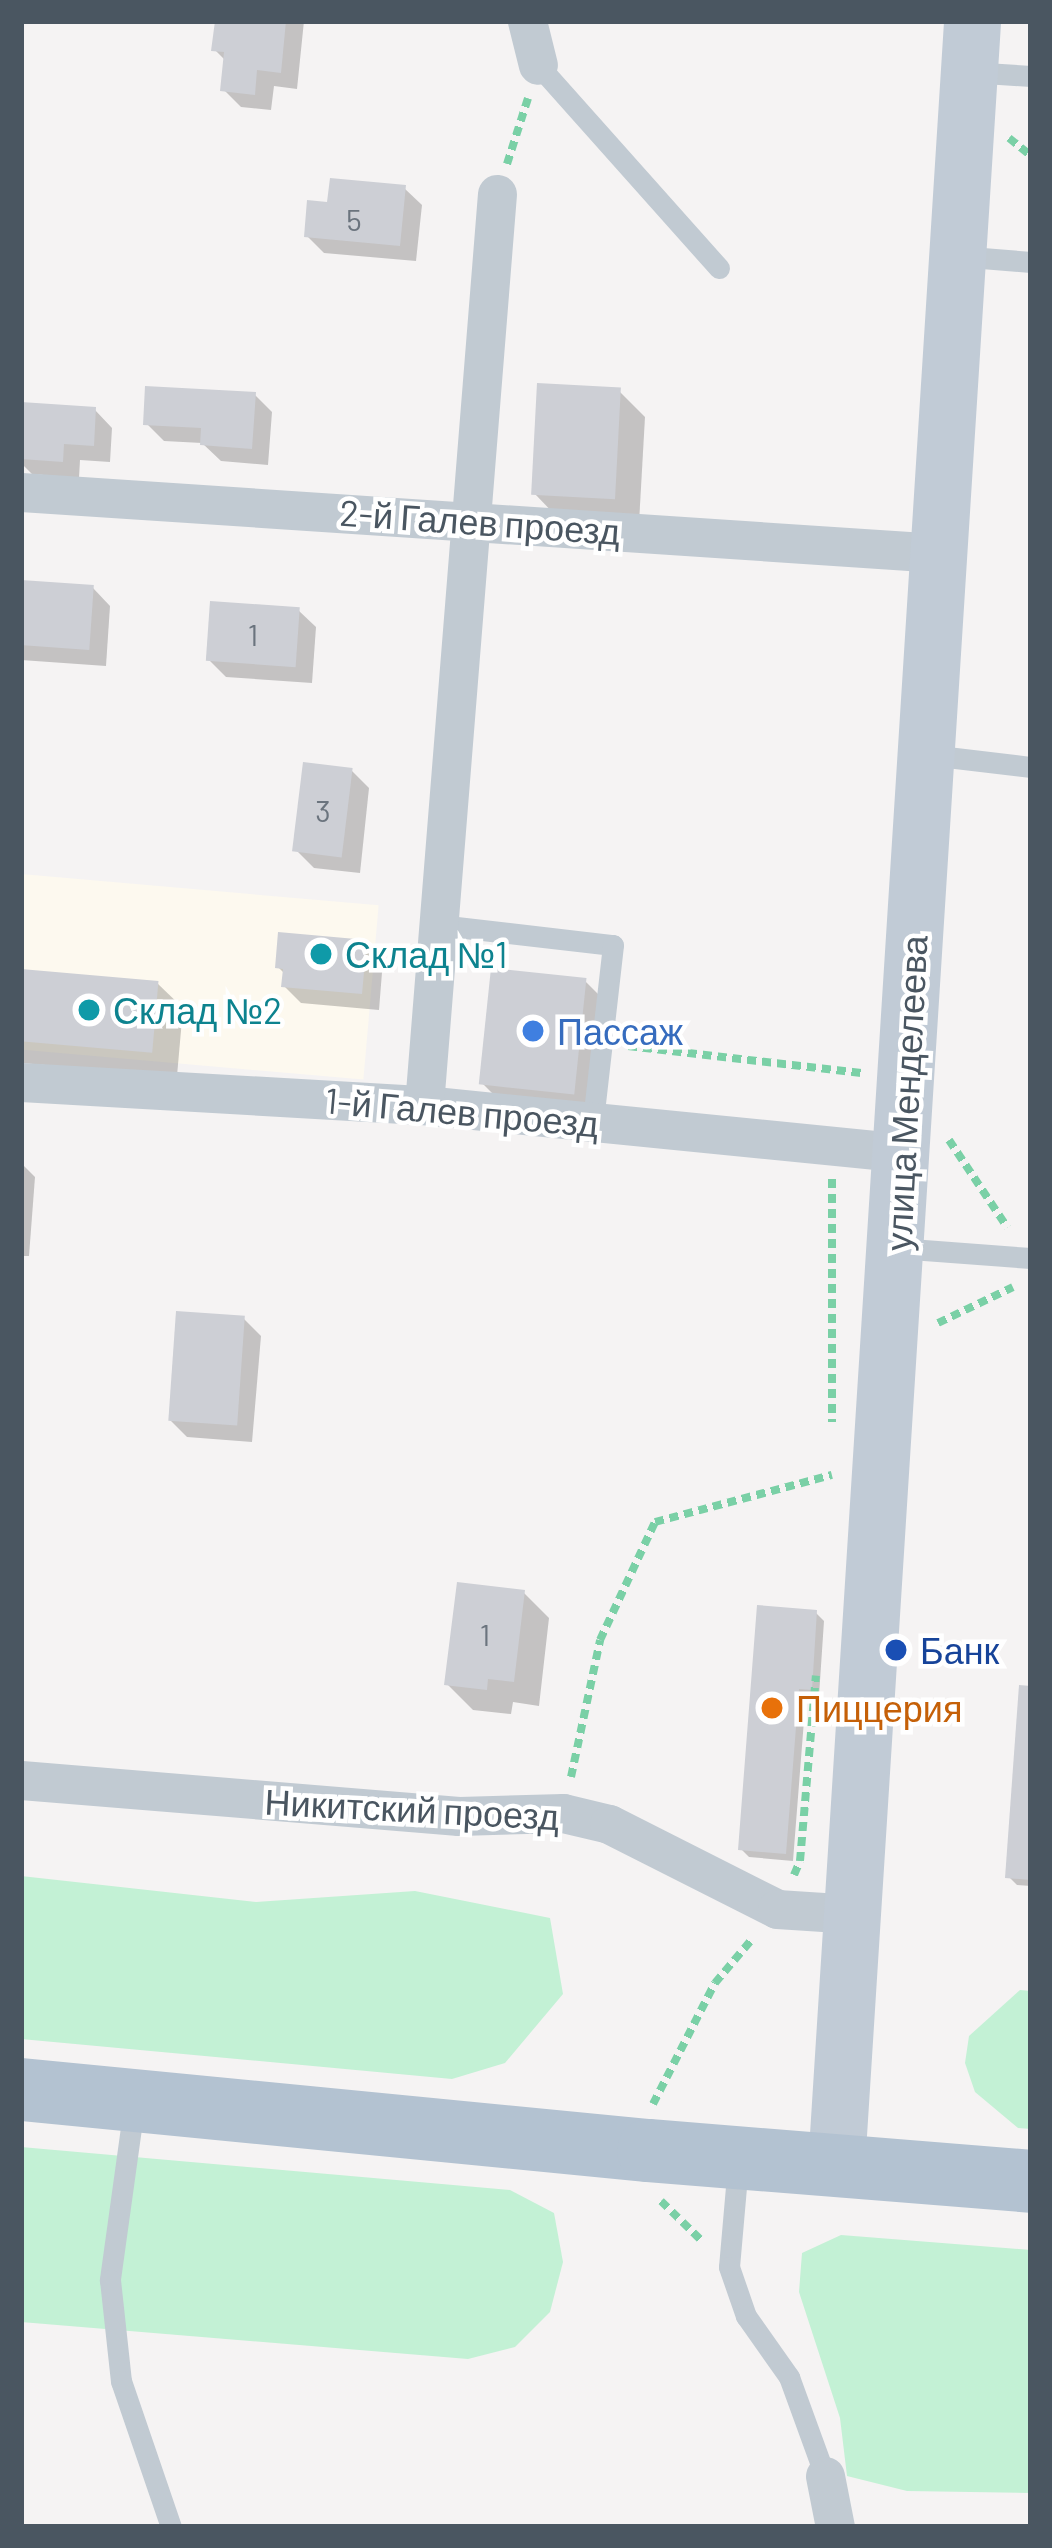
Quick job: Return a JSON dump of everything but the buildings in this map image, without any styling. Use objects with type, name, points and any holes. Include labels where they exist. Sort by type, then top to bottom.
[{"type":"main road","name":"улица Менделеева","points":[[836,2166],[896,1248],[926,1146],[924,754],[970,46]]},
{"type":"main road","points":[[21,2089],[1031,2181]]},
{"type":"street","points":[[527,21],[538,65]]},
{"type":"street","points":[[424,1106],[497,194]]},
{"type":"street","name":"2-й Галев проезд","points":[[21,492],[939,553]]},
{"type":"street","name":"1-й Галев проезд","points":[[21,1082],[424,1106],[832,1149],[926,1146]]},
{"type":"street","name":"Никитский проезд","points":[[21,1780],[459,1816],[563,1814],[609,1824],[777,1910],[854,1914]]},
{"type":"street","points":[[825,2476],[835,2527]]},
{"type":"lane","points":[[970,46],[1031,76]]},
{"type":"lane","points":[[538,65],[719,268]]},
{"type":"lane","points":[[956,256],[1031,262]]},
{"type":"lane","points":[[924,754],[1031,767]]},
{"type":"lane","points":[[439,925],[613,945],[593,1121]]},
{"type":"lane","points":[[896,1248],[1030,1265]]},
{"type":"lane","points":[[135,2099],[110,2280],[121,2381],[171,2527]]},
{"type":"lane","points":[[739,2158],[728,2267],[746,2316],[789,2377],[825,2476]]},
{"type":"path","points":[[497,194],[538,65]]},
{"type":"path","points":[[602,1043],[884,1075]]},
{"type":"path","points":[[926,1146],[1030,1265],[938,1323]]},
{"type":"path","points":[[832,1149],[832,1428]]},
{"type":"path","points":[[830,1498],[832,1452]]},
{"type":"path","points":[[563,1814],[600,1640],[655,1522],[832,1475]]},
{"type":"path","points":[[650,2110],[715,1983],[777,1910],[800,1862],[817,1657]]},
{"type":"path","points":[[646,2186],[728,2267]]},
{"type":"shaded area","points":[[21,874],[379,905],[363,1080],[21,1050]]},
{"type":"green space","points":[[21,1876],[256,1902],[415,1891],[550,1918],[563,1994],[505,2063],[452,2079],[21,2039]]},
{"type":"green space","points":[[1020,1990],[1031,1991],[1031,2129],[1018,2128],[975,2092],[965,2063],[969,2036]]},
{"type":"green space","points":[[21,2147],[510,2190],[554,2213],[563,2262],[550,2312],[515,2347],[468,2359],[21,2322]]},
{"type":"green space","points":[[841,2235],[1031,2250],[1031,2493],[907,2491],[847,2476],[840,2418],[799,2292],[802,2253]]},
{"type":"place","name":"Склад №1","points":[[321,954]]},
{"type":"place","name":"Склад №2","points":[[89,1010]]},
{"type":"place","name":"Пассаж","points":[[533,1031]]},
{"type":"place","name":"Банк","points":[[896,1650]]},
{"type":"place","name":"Пиццерия","points":[[772,1708]]}]
